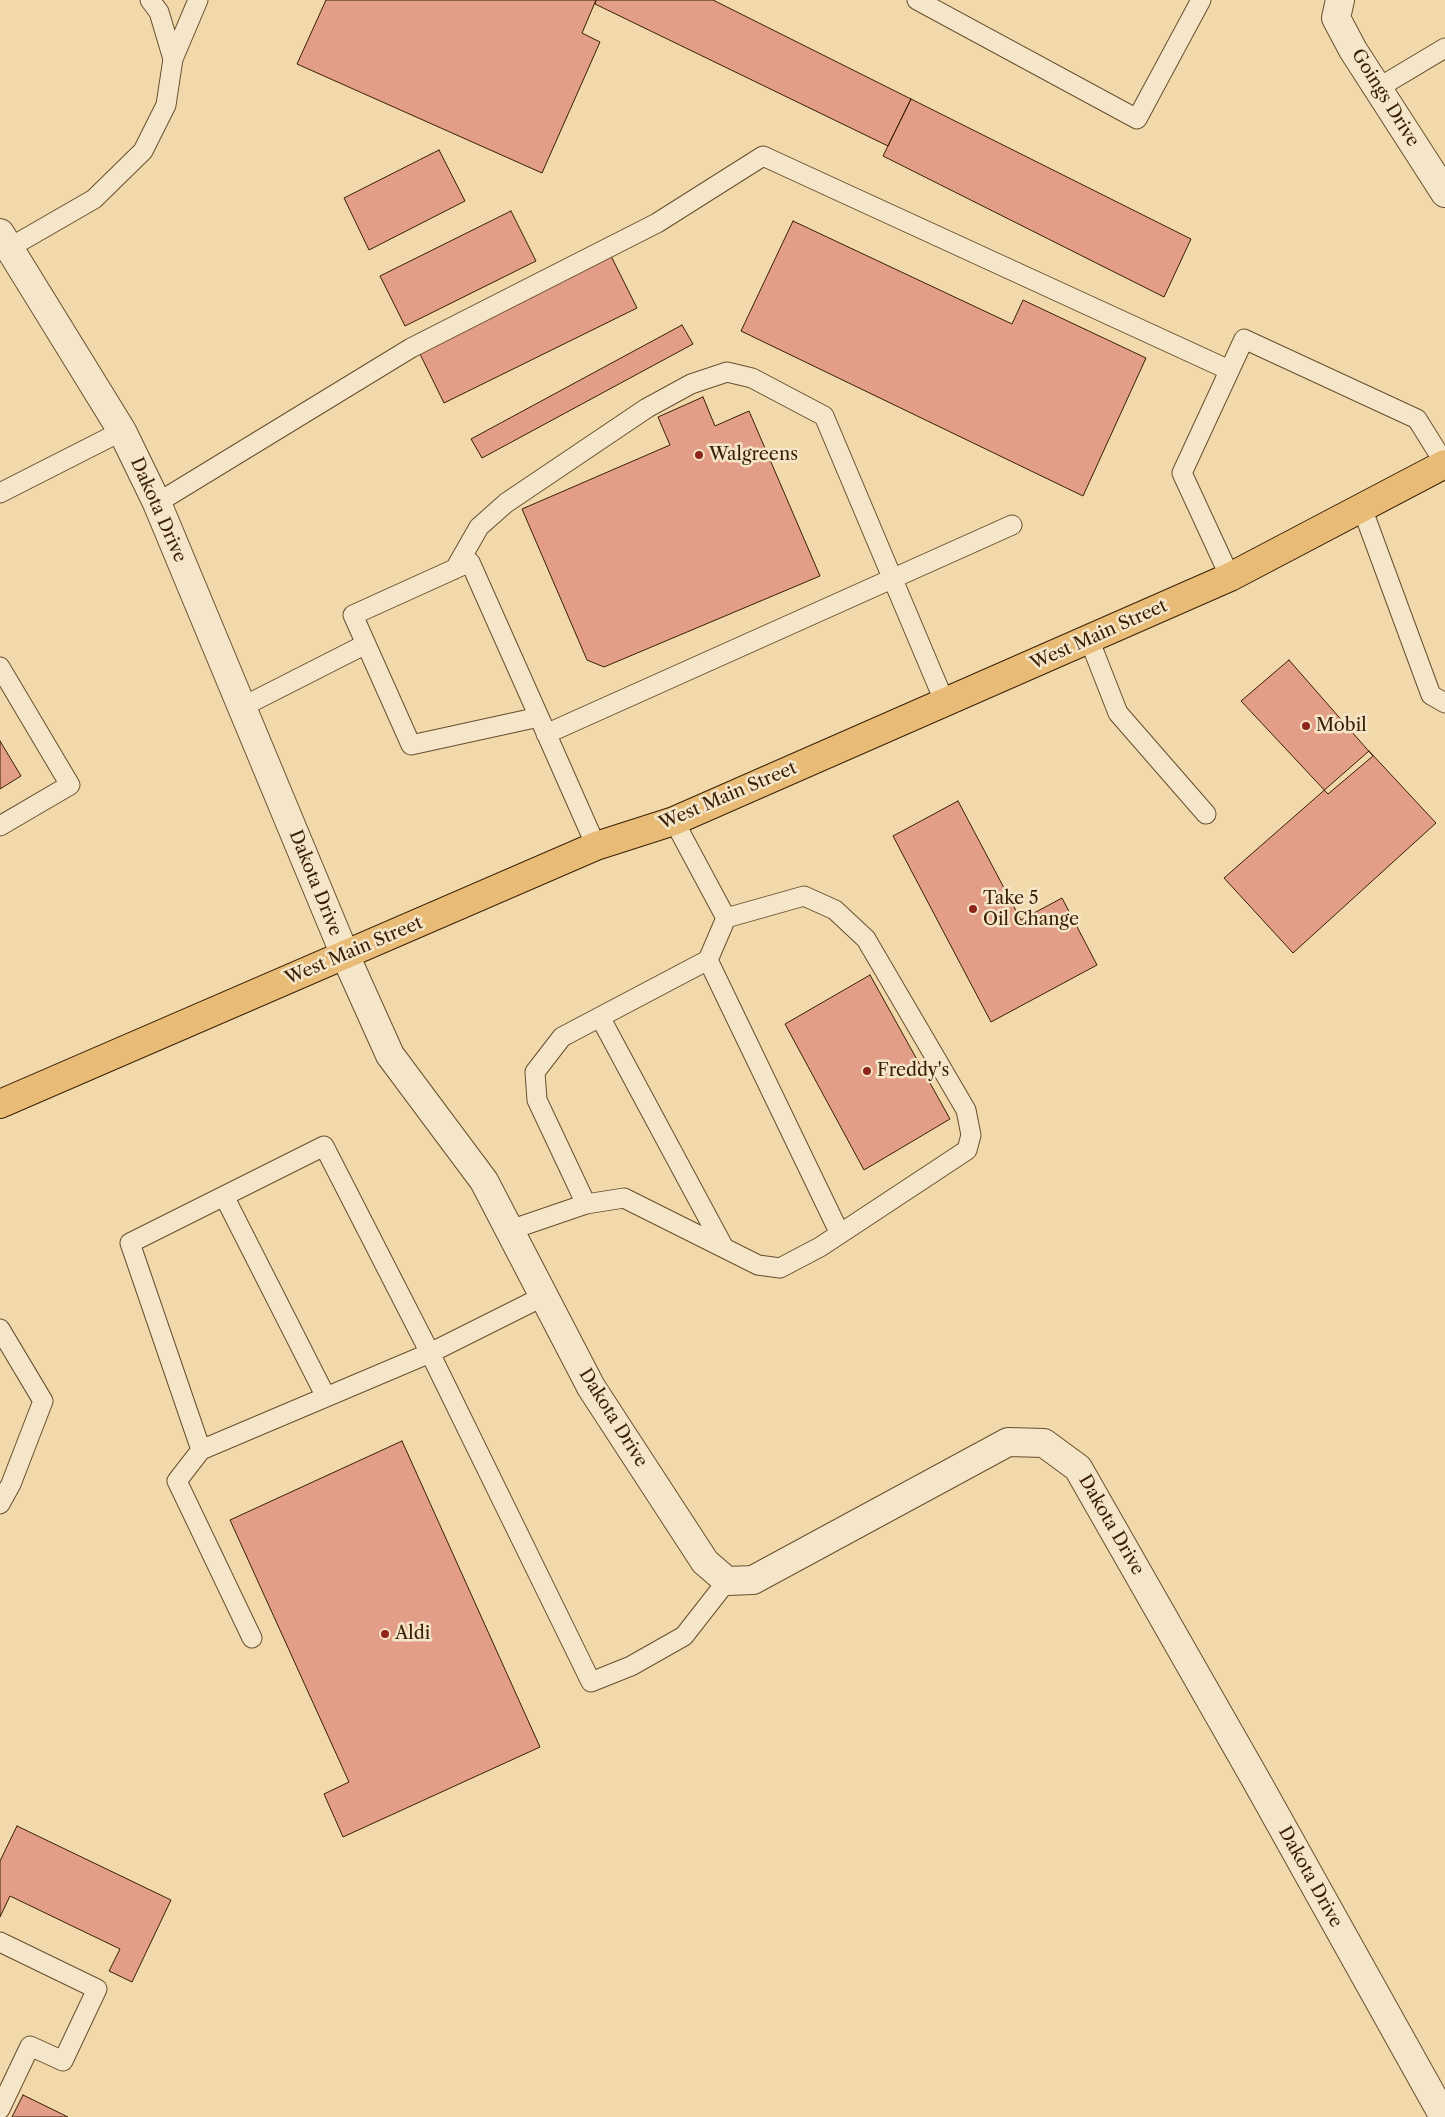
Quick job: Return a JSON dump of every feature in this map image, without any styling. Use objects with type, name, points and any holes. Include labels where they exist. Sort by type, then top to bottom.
[{"type":"main road","name":"West Main Street","points":[[0,1104],[596,846],[674,821],[1230,577],[1445,464]]},
{"type":"street","name":"Goings Drive","points":[[1340,0],[1336,18],[1378,88],[1442,182]]},
{"type":"street","name":"Dakota Drive","points":[[5,240],[122,431],[157,503],[345,955],[390,1055],[484,1181],[591,1388],[705,1562],[727,1581],[753,1580],[1008,1442],[1044,1443],[1078,1468],[1261,1789],[1444,2117]]},
{"type":"lane","points":[[150,0],[159,12],[173,59]]},
{"type":"lane","points":[[5,240],[94,199],[143,151],[166,105],[173,59],[198,0]]},
{"type":"lane","points":[[917,0],[1137,119],[1202,0]]},
{"type":"lane","points":[[1378,88],[1445,48]]},
{"type":"lane","points":[[157,503],[411,348],[657,223],[763,156],[1229,370]]},
{"type":"lane","points":[[1230,577],[1182,473],[1244,339],[1417,419],[1445,464]]},
{"type":"lane","points":[[455,569],[479,527],[506,503],[647,408],[691,384],[726,372],[752,378],[824,416],[944,703]]},
{"type":"lane","points":[[3,488],[122,431]]},
{"type":"lane","points":[[1362,508],[1431,695],[1445,703]]},
{"type":"lane","points":[[596,846],[543,726],[470,562],[353,615],[411,745],[543,726],[892,579],[1012,525]]},
{"type":"lane","points":[[1089,639],[1118,712],[1206,814]]},
{"type":"lane","points":[[242,707],[366,644]]},
{"type":"lane","points":[[0,667],[70,785],[0,826]]},
{"type":"lane","points":[[674,821],[726,918]]},
{"type":"lane","points":[[510,1230],[586,1204],[624,1198],[758,1265],[780,1268],[820,1248],[967,1150],[971,1135],[966,1110],[866,939],[835,910],[804,896],[726,918]]},
{"type":"lane","points":[[586,1204],[538,1100],[535,1072],[562,1037],[708,960],[726,918]]},
{"type":"lane","points":[[708,960],[840,1234]]},
{"type":"lane","points":[[600,1017],[723,1246]]},
{"type":"lane","points":[[201,1450],[130,1243],[324,1146],[430,1353],[591,1682],[631,1666],[684,1636],[727,1581]]},
{"type":"lane","points":[[224,1196],[326,1397]]},
{"type":"lane","points":[[252,1638],[178,1481],[201,1450],[430,1353],[544,1296]]},
{"type":"lane","points":[[0,1329],[43,1401],[12,1484],[0,1504]]},
{"type":"lane","points":[[0,1942],[97,1988],[63,2061],[30,2046],[0,2109]]},
{"type":"building","points":[[326,0],[596,0],[582,33],[600,42],[542,173],[297,64]]},
{"type":"building","points":[[596,0],[713,0],[911,99],[888,146],[595,4]]},
{"type":"building","points":[[911,99],[1191,239],[1164,297],[883,156]]},
{"type":"building","points":[[439,150],[465,201],[369,250],[344,198]]},
{"type":"building","points":[[511,211],[536,261],[405,326],[380,276]]},
{"type":"building","points":[[793,221],[1012,324],[1023,300],[1146,358],[1083,496],[741,331]]},
{"type":"building","points":[[611,256],[637,308],[444,403],[419,352]]},
{"type":"building","points":[[682,325],[693,344],[482,458],[471,439]]},
{"type":"building","name":"Walgreens","points":[[703,397],[715,426],[749,411],[820,576],[604,667],[587,660],[522,509],[670,445],[658,417]]},
{"type":"building","name":"Mobil","points":[[1289,660],[1373,756],[1328,794],[1241,701]]},
{"type":"building","points":[[0,741],[21,776],[0,789]]},
{"type":"building","points":[[1369,751],[1436,823],[1293,953],[1224,878]]},
{"type":"building","name":"Take 5 Oil Change","points":[[958,801],[1021,920],[1062,898],[1097,965],[991,1022],[893,836]]},
{"type":"building","name":"Freddy's","points":[[870,975],[950,1119],[864,1170],[785,1024]]},
{"type":"building","name":"Aldi","points":[[402,1441],[540,1747],[343,1837],[324,1794],[349,1782],[230,1520]]},
{"type":"building","points":[[17,1826],[171,1900],[132,1982],[109,1971],[120,1949],[10,1896],[0,1917],[0,1861]]},
{"type":"building","points":[[23,2095],[68,2117],[12,2117]]},
{"type":"place","name":"Walgreens","points":[[699,455]]},
{"type":"place","name":"Mobil","points":[[1306,726]]},
{"type":"place","name":"Take 5 Oil Change","points":[[973,909]]},
{"type":"place","name":"Freddy's","points":[[867,1071]]},
{"type":"place","name":"Aldi","points":[[385,1634]]}]
